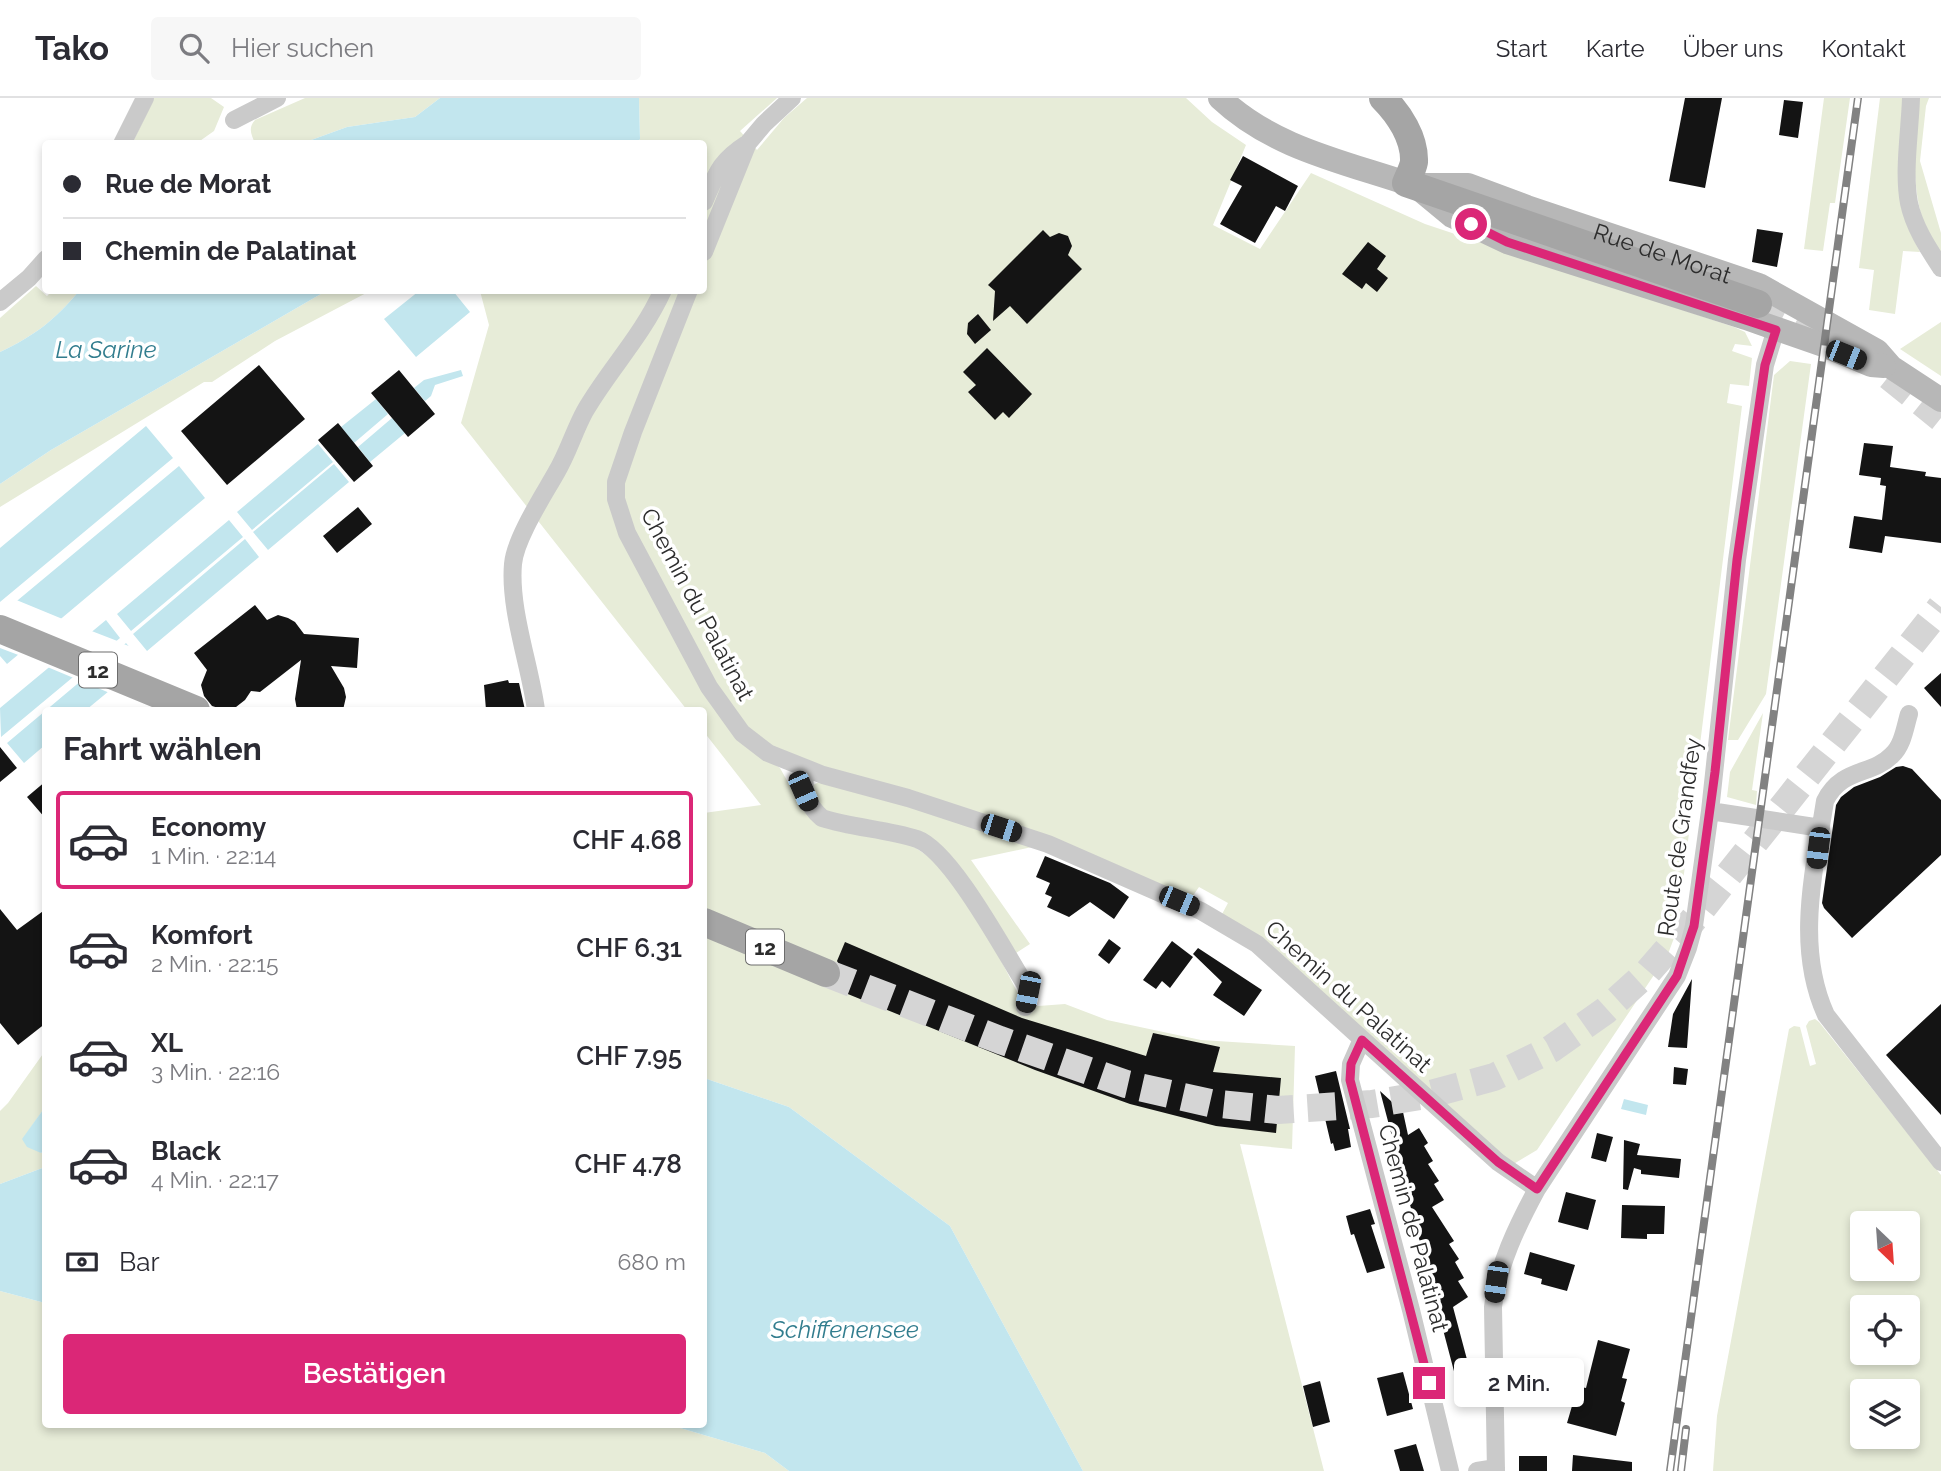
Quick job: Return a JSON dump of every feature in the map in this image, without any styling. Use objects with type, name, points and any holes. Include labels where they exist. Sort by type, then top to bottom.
[{"type":"main road","name":"Rue de Morat","points":[[1220,98],[1265,132],[1322,158],[1410,184],[1468,185],[1759,285],[1877,351],[1891,367],[1941,400]]},
{"type":"main road","points":[[1383,98],[1393,108],[1411,140],[1414,163],[1410,184],[1758,304]]},
{"type":"main road","name":"Rue de Morat","points":[[1410,184],[1452,216],[1507,242],[1776,330],[1871,365],[1891,367]]},
{"type":"main road","name":"12","points":[[0,629],[189,707]]},
{"type":"main road","name":"12","points":[[707,923],[826,973]]},
{"type":"street","points":[[124,140],[145,98]]},
{"type":"street","points":[[234,120],[277,98]]},
{"type":"street","points":[[707,195],[721,164],[748,143],[792,98]]},
{"type":"street","points":[[1911,98],[1909,202],[1915,222],[1941,268]]},
{"type":"street","points":[[707,246],[748,143]]},
{"type":"street","points":[[0,302],[42,263]]},
{"type":"street","points":[[535,707],[515,600],[513,559],[585,411],[637,339],[661,294]]},
{"type":"street","name":"Chemin du Palatinat","points":[[686,294],[633,432],[616,482],[616,499],[627,533],[709,687],[742,733],[768,753],[805,769],[908,798],[1048,844],[1201,911],[1257,944],[1498,1162],[1537,1189]]},
{"type":"street","name":"Route de Grandfey","points":[[1496,1470],[1493,1307],[1496,1282],[1522,1217],[1537,1189],[1677,976],[1694,926],[1710,811],[1737,560],[1765,365],[1776,330]]},
{"type":"street","points":[[1909,714],[1899,746],[1891,757],[1842,780],[1831,789],[1825,801],[1808,931],[1817,994],[1837,1031],[1941,1162]]},
{"type":"street","points":[[805,769],[803,791],[811,808],[822,818],[919,840],[942,856],[956,873],[1025,984],[1028,992],[1025,1007]]},
{"type":"street","points":[[1710,811],[1821,828]]},
{"type":"street","name":"Chemin de Palatinat","points":[[1362,1040],[1351,1064],[1350,1080],[1411,1310],[1450,1471]]},
{"type":"street","points":[[1477,1471],[1496,1470]]},
{"type":"green space","points":[[154,98],[211,98],[224,107],[214,131],[201,140],[134,140]]},
{"type":"green space","points":[[305,98],[440,98],[415,117],[347,127],[311,140],[254,140],[251,128],[255,120]]},
{"type":"green space","points":[[639,98],[777,98],[740,131],[757,150],[784,118],[807,98],[1186,98],[1212,122],[1246,145],[1213,225],[1260,249],[1311,173],[1425,224],[1745,332],[1752,346],[1735,344],[1732,351],[1752,358],[1749,386],[1730,384],[1727,403],[1742,406],[1677,930],[1668,954],[1537,1150],[1512,1165],[1221,916],[1228,903],[1199,887],[1190,900],[761,754],[780,768],[804,811],[911,845],[934,860],[950,878],[992,943],[1025,1007],[1065,1004],[1107,1020],[1201,1040],[1295,1046],[1292,1149],[1240,1144],[1324,1471],[1083,1471],[950,1226],[789,1107],[707,1079],[707,813],[761,805],[707,736],[707,707],[685,707],[461,423],[489,325],[481,294],[707,294],[707,140],[640,139]]},
{"type":"green space","points":[[1824,98],[1850,98],[1835,203],[1830,203],[1823,251],[1804,249]]},
{"type":"green space","points":[[1880,98],[1905,98],[1912,236],[1920,252],[1903,251],[1895,314],[1869,310],[1874,270],[1859,268]]},
{"type":"green space","points":[[1917,98],[1929,98],[1920,161],[1941,233],[1941,258],[1923,219],[1915,180]]},
{"type":"green space","points":[[36,286],[47,296],[76,294],[43,326],[0,352],[0,318]]},
{"type":"green space","points":[[321,294],[364,294],[275,341],[212,382],[204,382],[0,507],[0,484],[51,450]]},
{"type":"green space","points":[[1941,322],[1941,376],[1900,349]]},
{"type":"green space","points":[[1790,361],[1811,364],[1766,694],[1738,740],[1728,740],[1774,375]]},
{"type":"green space","points":[[1763,713],[1752,790],[1757,791],[1756,805],[1727,797],[1730,772]]},
{"type":"green space","points":[[821,781],[912,805],[1032,847],[971,860],[1030,944],[1013,955],[945,853],[826,811],[813,797],[813,785]]},
{"type":"green space","points":[[1815,1019],[1819,1022],[1941,1175],[1941,1471],[1713,1471],[1717,1416],[1789,1029],[1800,1027],[1810,1066],[1816,1064],[1806,1026],[1809,1021]]},
{"type":"green space","points":[[42,1055],[42,1111],[23,1139],[42,1152],[42,1168],[0,1184],[0,1111]]},
{"type":"green space","points":[[0,1291],[42,1302],[42,1428],[680,1428],[765,1453],[789,1471],[0,1471]]},
{"type":"water","points":[[440,98],[639,98],[640,139],[311,140],[347,127],[415,117]]},
{"type":"water","name":"La Sarine","points":[[76,294],[321,294],[51,450],[0,484],[0,352],[23,340],[61,311]]},
{"type":"water","points":[[415,294],[455,294],[470,312],[416,357],[384,319]]},
{"type":"water","points":[[461,370],[463,376],[435,385],[431,396],[425,401],[414,388],[424,380]]},
{"type":"water","points":[[376,399],[388,414],[354,443],[341,427]]},
{"type":"water","points":[[392,418],[405,433],[370,462],[358,447]]},
{"type":"water","points":[[146,426],[173,458],[0,602],[0,548]]},
{"type":"water","points":[[318,444],[333,462],[252,530],[237,512]]},
{"type":"water","points":[[334,464],[349,482],[268,550],[253,532]]},
{"type":"water","points":[[179,466],[205,498],[7,664],[0,656],[0,615]]},
{"type":"water","points":[[229,520],[243,537],[131,631],[117,614]]},
{"type":"water","points":[[245,539],[259,557],[147,651],[133,634]]},
{"type":"water","points":[[106,620],[120,638],[1,737],[0,708]]},
{"type":"water","points":[[126,643],[143,663],[90,707],[50,707]]},
{"type":"water","points":[[42,713],[42,748],[24,763],[7,743]]},
{"type":"water","name":"Schiffenensee","points":[[707,1079],[789,1107],[950,1226],[1083,1471],[789,1471],[765,1453],[680,1428],[707,1428]]},
{"type":"water","points":[[1624,1099],[1648,1105],[1646,1115],[1621,1109]]},
{"type":"water","points":[[42,1111],[42,1152],[27,1147],[22,1139]]},
{"type":"water","points":[[42,1168],[42,1302],[0,1291],[0,1184]]},
{"type":"pier","points":[[14,599],[65,620],[21,656],[0,648],[0,610]]},
{"type":"pier","points":[[89,630],[120,642],[76,679],[45,666]]},
{"type":"pier","points":[[121,643],[134,648],[146,661],[145,666],[112,694],[77,679]]},
{"type":"building","points":[[1685,98],[1722,98],[1705,188],[1669,181]]},
{"type":"building","points":[[1784,100],[1803,102],[1798,138],[1779,135]]},
{"type":"building","points":[[1243,156],[1298,186],[1285,211],[1276,206],[1255,243],[1220,224],[1242,186],[1230,180]]},
{"type":"building","points":[[1757,229],[1783,233],[1777,267],[1752,262]]},
{"type":"building","points":[[1043,230],[1050,237],[1059,233],[1068,236],[1072,246],[1068,255],[1082,269],[1027,324],[1010,306],[993,321],[995,291],[988,285]]},
{"type":"building","points":[[1368,242],[1386,256],[1377,269],[1388,278],[1377,292],[1366,283],[1362,289],[1342,274]]},
{"type":"building","points":[[978,314],[991,330],[975,344],[967,334],[968,323]]},
{"type":"building","points":[[987,348],[1032,394],[1009,418],[1003,412],[995,420],[968,392],[976,385],[963,372]]},
{"type":"building","points":[[259,365],[305,419],[227,485],[181,431]]},
{"type":"building","points":[[399,370],[435,414],[408,437],[371,393]]},
{"type":"building","points":[[338,423],[373,466],[354,482],[318,440]]},
{"type":"building","points":[[1864,443],[1893,446],[1890,467],[1926,472],[1925,476],[1941,478],[1941,543],[1885,536],[1882,553],[1849,548],[1854,516],[1882,520],[1886,486],[1880,485],[1881,478],[1859,475]]},
{"type":"building","points":[[358,507],[372,524],[337,553],[323,536]]},
{"type":"building","points":[[255,605],[267,620],[278,615],[288,618],[295,622],[304,634],[359,638],[357,668],[331,666],[344,688],[346,697],[344,707],[296,707],[295,699],[301,660],[260,692],[251,691],[236,707],[212,706],[204,696],[201,685],[207,670],[194,653]]},
{"type":"building","points":[[1941,673],[1941,707],[1924,688]]},
{"type":"building","points":[[508,680],[509,683],[519,683],[524,707],[486,707],[484,685]]},
{"type":"building","points":[[0,747],[17,768],[0,782]]},
{"type":"building","points":[[1903,766],[1912,769],[1941,800],[1941,855],[1852,938],[1822,903],[1836,805],[1841,797],[1854,787]]},
{"type":"building","points":[[42,784],[42,814],[27,797]]},
{"type":"building","points":[[1045,856],[1110,883],[1129,897],[1114,919],[1090,902],[1069,917],[1047,907],[1052,897],[1045,894],[1050,883],[1036,877]]},
{"type":"building","points":[[0,909],[17,930],[42,912],[42,1026],[18,1045],[0,1023]]},
{"type":"building","points":[[1109,939],[1121,948],[1109,964],[1098,955]]},
{"type":"building","points":[[1172,941],[1193,957],[1170,988],[1162,981],[1156,989],[1143,980]]},
{"type":"building","points":[[845,942],[1022,1018],[1146,1056],[1153,1033],[1220,1047],[1213,1072],[1281,1078],[1276,1133],[1216,1126],[1130,1104],[1035,1070],[833,988],[842,979],[842,970],[837,961]]},
{"type":"building","points":[[1198,948],[1262,990],[1244,1016],[1213,995],[1222,982],[1193,954]]},
{"type":"building","points":[[1692,979],[1687,1048],[1668,1047],[1673,1014]]},
{"type":"building","points":[[1941,1004],[1941,1115],[1886,1055]]},
{"type":"building","points":[[1674,1067],[1688,1069],[1686,1085],[1673,1084]]},
{"type":"building","points":[[1336,1071],[1350,1129],[1351,1147],[1335,1151],[1315,1076]]},
{"type":"building","points":[[1380,1091],[1403,1112],[1408,1135],[1419,1128],[1428,1143],[1424,1146],[1433,1161],[1428,1164],[1439,1181],[1434,1184],[1444,1200],[1432,1207],[1454,1241],[1449,1244],[1459,1259],[1455,1262],[1464,1278],[1458,1281],[1468,1297],[1453,1307],[1469,1367],[1455,1375]]},
{"type":"building","points":[[1597,1133],[1613,1137],[1606,1162],[1591,1158]]},
{"type":"building","points":[[1624,1140],[1640,1144],[1637,1155],[1681,1159],[1679,1178],[1641,1174],[1641,1170],[1634,1168],[1628,1190],[1623,1189]]},
{"type":"building","points":[[1566,1192],[1596,1200],[1588,1230],[1558,1222]]},
{"type":"building","points":[[1622,1205],[1665,1206],[1664,1234],[1647,1234],[1647,1239],[1621,1238]]},
{"type":"building","points":[[1370,1209],[1375,1224],[1371,1225],[1385,1268],[1367,1273],[1346,1216]]},
{"type":"building","points":[[1530,1252],[1575,1265],[1567,1291],[1541,1284],[1542,1279],[1524,1274]]},
{"type":"building","points":[[1598,1340],[1630,1349],[1622,1378],[1627,1379],[1621,1401],[1625,1403],[1616,1436],[1567,1423],[1572,1406],[1553,1400],[1557,1382],[1586,1388]]},
{"type":"building","points":[[1403,1372],[1413,1409],[1387,1416],[1377,1378]]},
{"type":"building","points":[[1320,1381],[1330,1422],[1313,1427],[1303,1386]]},
{"type":"building","points":[[1416,1444],[1424,1471],[1400,1471],[1394,1450]]},
{"type":"building","points":[[1573,1455],[1632,1462],[1632,1471],[1572,1471]]},
{"type":"building","points":[[1519,1456],[1547,1456],[1547,1471],[1519,1471]]},
{"type":"tunnel","points":[[1758,304],[1824,337]]},
{"type":"tunnel","points":[[1889,376],[1941,418]]},
{"type":"tunnel","points":[[826,973],[1000,1040],[1126,1084],[1210,1103],[1278,1110],[1372,1104],[1431,1094],[1494,1077],[1551,1049],[1605,1011],[1647,973],[1689,925],[1941,607]]},
{"type":"railway","points":[[1670,1471],[1858,98]]},
{"type":"railway","points":[[1681,1471],[1686,1429]]},
{"type":"route","points":[[1429,1383],[1350,1080],[1351,1064],[1362,1040],[1498,1162],[1537,1189],[1677,976],[1694,926],[1715,772],[1737,560],[1765,365],[1776,330],[1507,242],[1471,224]]}]
